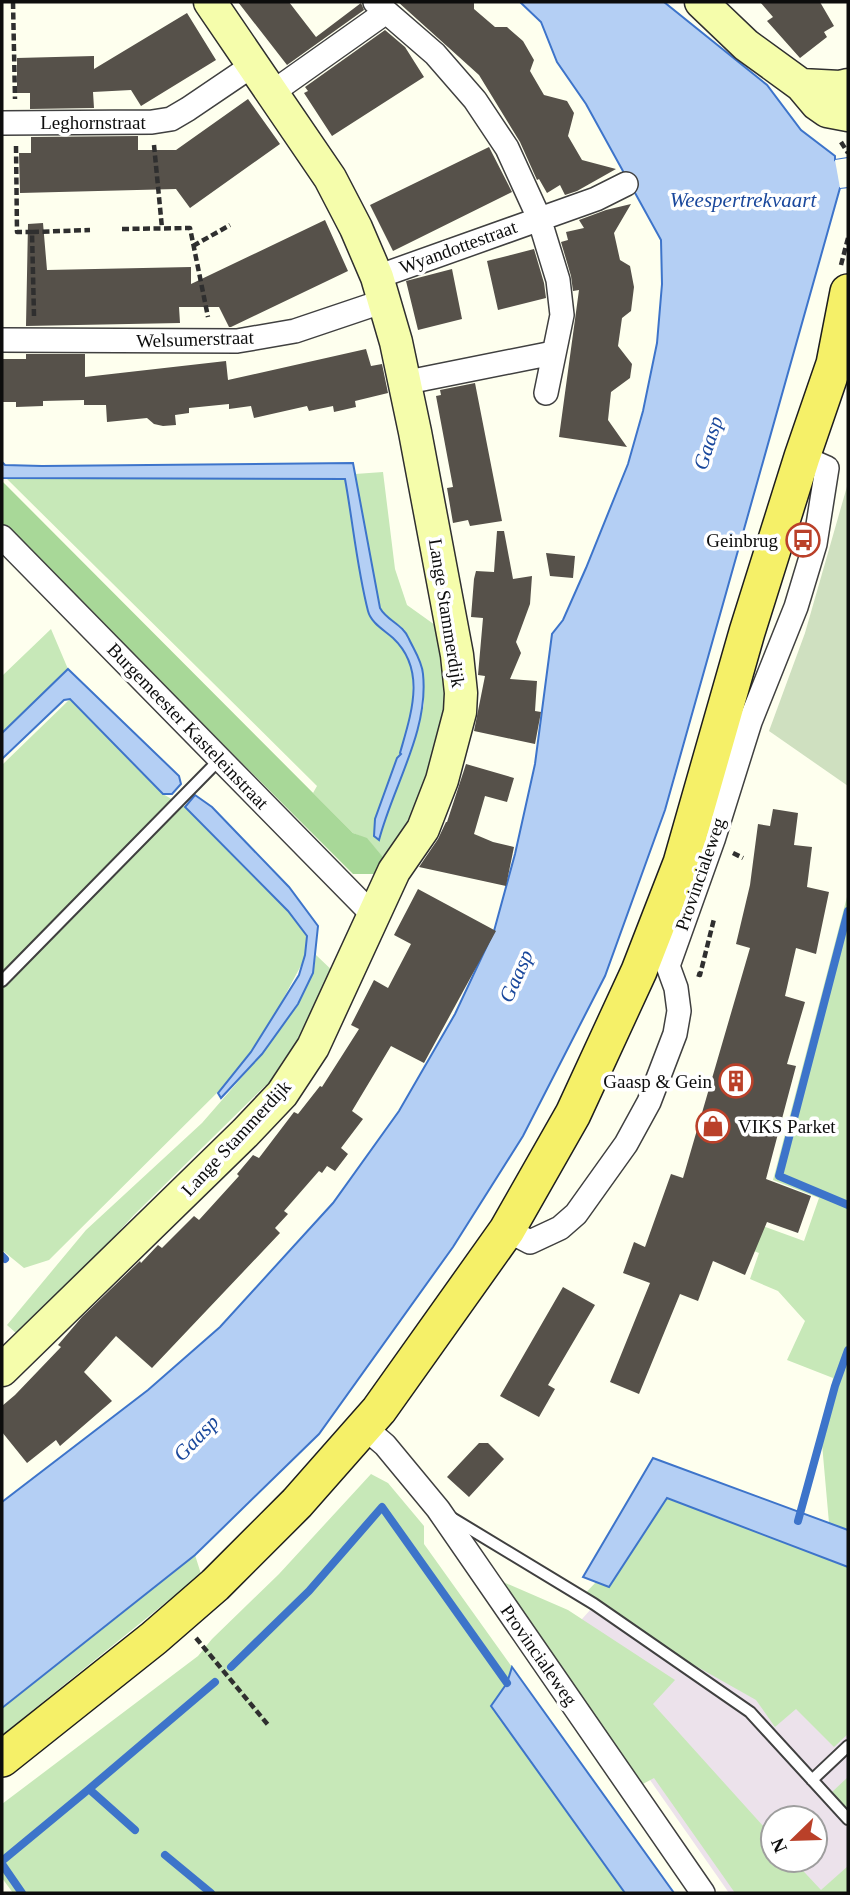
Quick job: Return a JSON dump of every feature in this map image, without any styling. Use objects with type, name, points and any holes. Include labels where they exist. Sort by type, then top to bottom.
[{"type":"main road","name":"Provincialeweg","points":[[2,1759],[215,1586],[297,1503],[380,1410],[507,1230],[573,1114],[639,971],[681,863],[747,632],[814,463],[841,354],[844,280]]},
{"type":"street","name":"Lange Stammerdijk","points":[[2,1370],[282,1094],[313,1047],[394,871],[423,829],[442,780],[457,728],[461,693],[457,655],[415,432],[396,342],[380,289],[356,228],[330,178],[210,2]]},
{"type":"street","points":[[701,2],[746,45],[801,85],[817,104],[827,111],[848,115]]},
{"type":"street","name":"Wyandottestraat","points":[[273,92],[381,7],[435,54],[475,100],[507,148],[539,218],[558,280],[562,315],[546,394]]},
{"type":"street","name":"Leghornstraat","points":[[2,123],[152,122],[171,118],[253,65]]},
{"type":"street","points":[[801,85],[848,85]]},
{"type":"street","name":"Wyandottestraat","points":[[380,289],[539,218],[596,199],[626,184]]},
{"type":"street","name":"Welsumerstraat","points":[[2,340],[237,341],[295,331],[380,289]]},
{"type":"street","points":[[403,383],[553,353]]},
{"type":"street","name":"Provincialeweg","points":[[507,1230],[530,1242],[560,1228],[576,1214],[626,1144],[649,1102],[675,1034],[679,1011],[676,988],[668,966],[713,840],[750,722],[796,607],[815,544],[814,463]]},
{"type":"street","name":"Burgemeester Kasteleinstraat","points":[[2,537],[374,916]]},
{"type":"street","name":"Provincialeweg","points":[[363,1427],[385,1445],[438,1509],[703,1893]]},
{"type":"lane","points":[[2,981],[219,760]]},
{"type":"lane","points":[[438,1509],[594,1604],[750,1712],[848,1819]]},
{"type":"lane","points":[[812,1780],[848,1746]]},
{"type":"path","points":[[152,122],[162,228]]},
{"type":"path","points":[[193,246],[230,225]]},
{"type":"path","points":[[122,229],[190,228],[213,342]]},
{"type":"path","points":[[35,340],[32,232],[90,230]]},
{"type":"path","points":[[844,280],[848,238]]},
{"type":"path","points":[[179,1617],[269,1726]]},
{"type":"shaded area","points":[[683,1478],[848,1547],[848,1893],[729,1893],[557,1647],[616,1581]]},
{"type":"green space","points":[[383,472],[395,569],[407,605],[435,625],[446,692],[445,730],[403,842],[388,863],[367,839],[353,833],[313,793],[317,786],[5,477],[345,479],[369,614],[405,651],[412,669],[413,703],[401,754],[397,758],[375,819],[378,839],[424,705],[423,672],[419,659],[404,629],[383,614],[380,608],[355,474]]},
{"type":"green space","points":[[2,481],[353,833],[367,838],[388,863],[376,874],[353,874],[2,523]]},
{"type":"green space","points":[[848,483],[848,786],[769,731],[805,633]]},
{"type":"green space","points":[[51,629],[68,669],[2,733],[2,676]]},
{"type":"green space","points":[[70,699],[163,794],[185,807],[314,941],[273,1018],[242,1068],[49,1260],[24,1268],[2,1250],[2,765]]},
{"type":"green space","points":[[848,893],[848,1530],[829,1523],[822,1444],[833,1378],[787,1360],[805,1321],[778,1291],[750,1279],[759,1253],[712,1235],[718,1210],[804,1241],[819,1198],[773,1180]]},
{"type":"green space","points":[[316,955],[337,975],[319,1008],[274,1075],[275,1087],[265,1086],[134,1215],[32,1326],[26,1342],[7,1325],[86,1230],[202,1123],[262,1054],[298,1004],[313,973]]},
{"type":"green space","points":[[371,1474],[388,1483],[424,1526],[424,1544],[512,1667],[507,1683],[491,1706],[625,1893],[13,1893],[2,1878],[2,1804],[198,1656],[279,1574]]},
{"type":"green space","points":[[667,1498],[848,1567],[848,1734],[834,1747],[796,1709],[775,1727],[756,1700],[579,1600],[596,1582],[609,1587]]},
{"type":"green space","points":[[195,1555],[201,1574],[2,1735],[2,1708]]},
{"type":"green space","points":[[494,1578],[568,1610],[675,1680],[653,1704],[759,1821],[759,1874],[806,1874],[821,1890],[848,1866],[848,1893],[735,1893],[654,1778],[641,1785]]},
{"type":"green space","points":[[848,1777],[848,1811],[832,1792]]},
{"type":"water","name":"Weespertrekvaart","points":[[520,2],[664,2],[767,85],[801,130],[835,156],[835,160],[848,158],[848,187],[840,188],[665,810],[605,976],[523,1136],[453,1247],[319,1434],[195,1555],[2,1708],[2,1502],[148,1390],[220,1327],[333,1203],[399,1111],[455,1014],[494,931],[535,764],[552,634],[563,620],[628,464],[643,411],[657,343],[662,284],[661,240],[586,104],[557,62],[541,22]]},
{"type":"water","points":[[2,462],[5,465],[42,466],[353,463],[380,608],[406,634],[423,674],[421,716],[379,840],[374,836],[375,819],[397,758],[401,754],[412,708],[413,678],[404,651],[375,623],[368,611],[345,479],[2,478]]},
{"type":"water","points":[[68,669],[179,776],[181,784],[172,794],[163,794],[70,699],[64,700],[2,759],[2,733]]},
{"type":"water","points":[[195,795],[212,807],[289,887],[318,926],[313,973],[298,1004],[262,1054],[221,1098],[218,1093],[251,1052],[299,975],[307,936],[288,911],[185,807]]},
{"type":"water","points":[[653,1458],[848,1530],[848,1567],[667,1498],[609,1587],[583,1577]]},
{"type":"water","points":[[512,1667],[674,1893],[625,1893],[491,1706],[507,1683]]},
{"type":"pier","points":[[848,158],[848,187],[840,188],[835,160]]},
{"type":"building","points":[[238,2],[289,2],[316,37],[361,3],[364,10],[287,65]]},
{"type":"building","points":[[398,2],[474,2],[474,9],[495,27],[507,27],[523,41],[534,60],[530,71],[544,95],[567,101],[574,113],[568,136],[582,160],[616,169],[577,191],[565,195],[560,185],[547,193],[539,179],[537,180],[520,142],[479,75]]},
{"type":"building","points":[[760,2],[820,2],[834,26],[824,32],[827,37],[800,58],[767,21],[773,17]]},
{"type":"building","points":[[187,13],[216,60],[141,106],[131,90],[93,92],[94,108],[30,109],[30,93],[17,93],[17,58],[94,56],[94,69]]},
{"type":"building","points":[[385,30],[405,47],[424,77],[332,136],[304,93],[308,91],[305,87]]},
{"type":"building","points":[[248,99],[280,144],[190,208],[176,189],[20,193],[19,153],[31,153],[31,137],[138,136],[138,150],[176,150]]},
{"type":"building","points":[[489,147],[512,192],[393,251],[370,205]]},
{"type":"building","points":[[631,204],[614,233],[620,260],[630,266],[634,287],[631,311],[622,318],[618,346],[632,364],[630,378],[611,392],[608,420],[627,447],[559,437],[579,290],[573,291],[561,242],[568,240],[566,232],[584,228],[579,220]]},
{"type":"building","points":[[325,220],[348,271],[231,327],[219,307],[179,307],[180,323],[26,326],[28,224],[43,223],[47,270],[191,267],[191,284]]},
{"type":"building","points":[[534,249],[546,298],[498,310],[487,261]]},
{"type":"building","points":[[452,269],[462,319],[418,330],[406,281]]},
{"type":"building","points":[[366,349],[371,366],[382,364],[388,393],[355,401],[356,407],[334,412],[333,406],[309,411],[307,406],[254,418],[251,406],[229,409],[229,404],[189,408],[189,413],[175,415],[176,425],[163,426],[154,424],[147,418],[107,422],[106,405],[84,405],[84,400],[43,401],[43,406],[16,407],[16,402],[2,402],[2,359],[26,359],[26,354],[85,354],[85,377],[226,361],[228,380]]},
{"type":"building","points":[[475,383],[502,521],[470,526],[468,520],[453,523],[447,488],[453,487],[436,396],[441,395],[440,390]]},
{"type":"building","points":[[497,531],[504,531],[513,579],[532,576],[530,604],[516,642],[521,653],[510,679],[537,681],[535,711],[541,712],[535,744],[474,731],[485,676],[478,675],[483,618],[471,617],[474,579],[476,571],[494,572]]},
{"type":"building","points":[[546,553],[575,556],[573,578],[550,576]]},
{"type":"building","points":[[466,764],[514,778],[507,802],[485,796],[474,834],[514,847],[506,886],[419,867],[447,822]]},
{"type":"building","points":[[773,809],[798,813],[794,845],[812,847],[807,887],[829,892],[816,954],[796,948],[785,996],[805,1002],[787,1064],[796,1066],[766,1179],[811,1196],[798,1233],[767,1222],[745,1275],[713,1261],[698,1301],[680,1294],[639,1394],[610,1382],[650,1283],[623,1273],[634,1242],[645,1247],[671,1174],[683,1178],[750,948],[736,944],[750,885],[758,824],[770,826]]},
{"type":"building","points":[[418,889],[496,931],[424,1063],[391,1046],[352,1111],[363,1119],[341,1148],[348,1154],[335,1171],[327,1166],[322,1173],[319,1171],[284,1211],[288,1214],[275,1228],[280,1233],[152,1368],[116,1336],[84,1372],[112,1401],[60,1446],[56,1440],[27,1463],[2,1432],[2,1406],[61,1347],[58,1345],[82,1317],[140,1261],[141,1263],[158,1245],[162,1248],[194,1216],[199,1220],[239,1176],[237,1174],[253,1155],[259,1158],[294,1112],[298,1114],[320,1086],[322,1087],[359,1029],[351,1025],[374,980],[388,988],[411,944],[394,935]]},
{"type":"building","points":[[563,1287],[595,1305],[548,1385],[555,1389],[539,1417],[500,1396]]},
{"type":"building","points":[[479,1443],[488,1443],[504,1459],[469,1497],[447,1477]]},
{"type":"waterway","points":[[848,911],[779,1176],[848,1205]]},
{"type":"waterway","points":[[2,1256],[5,1259]]},
{"type":"waterway","points":[[798,1521],[835,1386],[848,1350]]},
{"type":"waterway","points":[[231,1667],[309,1591],[382,1507],[507,1683]]},
{"type":"waterway","points":[[89,1789],[215,1682]]},
{"type":"waterway","points":[[2,1861],[89,1789],[135,1830]]},
{"type":"waterway","points":[[165,1855],[211,1893]]},
{"type":"waterway","points":[[2,1864],[22,1893]]},
{"type":"place","name":"Geinbrug","points":[[803,540]]},
{"type":"place","name":"Gaasp & Gein","points":[[736,1081]]},
{"type":"place","name":"VIKS Parket","points":[[713,1126]]},
{"type":"water label","name":"Gaasp","points":[[708,443]]},
{"type":"water label","name":"Gaasp","points":[[516,976]]},
{"type":"water label","name":"Gaasp","points":[[196,1438]]}]
